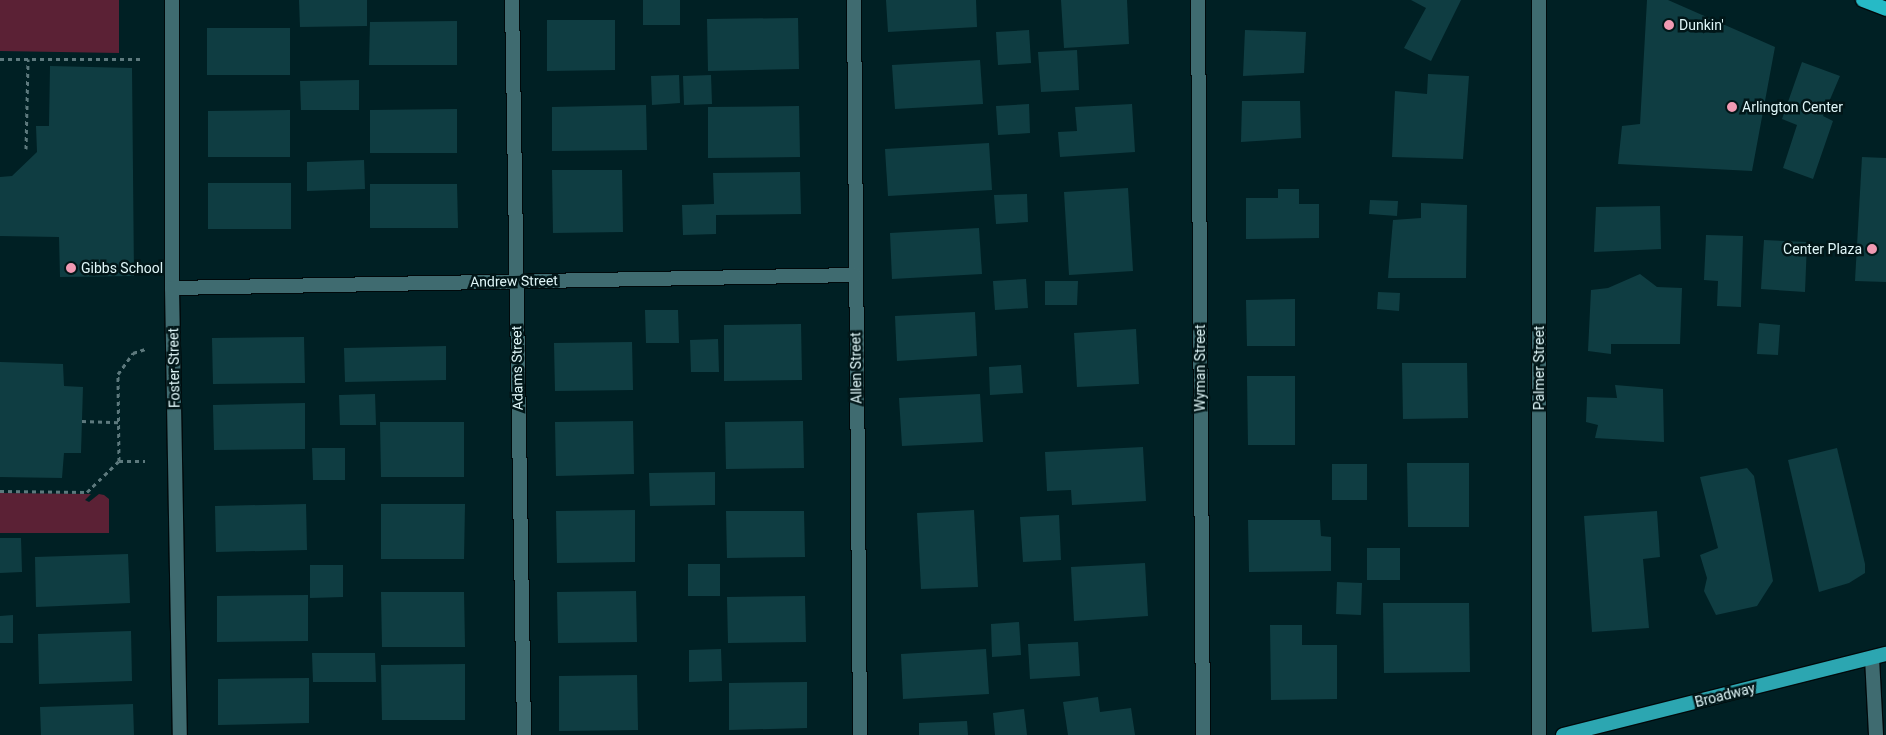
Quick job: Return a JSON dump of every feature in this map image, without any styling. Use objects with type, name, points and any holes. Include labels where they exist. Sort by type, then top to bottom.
[{"type":"highway","points":[[1863,0],[1886,9]]},
{"type":"main road","name":"Broadway","points":[[1563,735],[1886,654]]},
{"type":"street","name":"Foster Street","points":[[172,0],[172,288],[180,735]]},
{"type":"street","name":"Adams Street","points":[[512,0],[524,735]]},
{"type":"street","name":"Allen Street","points":[[854,0],[860,735]]},
{"type":"street","name":"Wyman Street","points":[[1198,0],[1203,735]]},
{"type":"street","name":"Palmer Street","points":[[1539,0],[1539,735]]},
{"type":"street","name":"Andrew Street","points":[[172,288],[855,275]]},
{"type":"street","points":[[1872,658],[1876,735]]},
{"type":"path","points":[[0,59],[144,59]]},
{"type":"path","points":[[26,149],[28,59]]},
{"type":"path","points":[[119,461],[118,374],[133,353],[145,349]]},
{"type":"path","points":[[82,421],[118,422]]},
{"type":"path","points":[[0,491],[87,492],[119,461],[145,461]]},
{"type":"shaded area","points":[[0,0],[119,0],[119,53],[0,51]]},
{"type":"shaded area","points":[[0,493],[91,494],[85,500],[89,502],[99,494],[104,495],[109,499],[109,533],[0,533]]},
{"type":"building","points":[[299,0],[367,0],[367,26],[300,27]]},
{"type":"building","points":[[643,0],[680,0],[680,25],[643,25]]},
{"type":"building","points":[[886,0],[976,0],[977,27],[888,32]]},
{"type":"building","points":[[1061,0],[1127,0],[1129,44],[1064,48]]},
{"type":"building","points":[[1411,0],[1461,0],[1431,61],[1404,48],[1426,8]]},
{"type":"building","points":[[1647,0],[1668,0],[1775,47],[1752,171],[1618,164],[1622,126],[1640,124]]},
{"type":"building","points":[[798,18],[799,69],[708,71],[707,19]]},
{"type":"building","points":[[547,20],[615,20],[615,70],[547,71]]},
{"type":"building","points":[[457,21],[457,65],[369,65],[370,22]]},
{"type":"building","points":[[207,28],[290,28],[290,75],[207,75]]},
{"type":"building","points":[[1029,30],[1031,63],[998,65],[996,32]]},
{"type":"building","points":[[1245,30],[1306,32],[1304,73],[1243,76]]},
{"type":"building","points":[[1077,50],[1079,90],[1041,92],[1038,52]]},
{"type":"building","points":[[980,60],[983,104],[895,109],[892,65]]},
{"type":"building","points":[[1802,62],[1840,76],[1823,116],[1833,121],[1813,179],[1783,168],[1797,125],[1782,119]]},
{"type":"building","points":[[50,66],[132,68],[134,276],[60,277],[59,237],[0,236],[0,177],[12,176],[37,152],[36,126],[49,126]]},
{"type":"building","points":[[1428,74],[1469,76],[1463,159],[1392,157],[1395,91],[1427,94]]},
{"type":"building","points":[[679,75],[680,103],[652,105],[651,76]]},
{"type":"building","points":[[711,75],[712,104],[684,105],[683,76]]},
{"type":"building","points":[[359,80],[359,110],[301,110],[300,81]]},
{"type":"building","points":[[1242,101],[1300,101],[1301,138],[1241,142]]},
{"type":"building","points":[[1029,104],[1030,133],[998,135],[996,106]]},
{"type":"building","points":[[1132,104],[1135,152],[1060,157],[1058,132],[1077,131],[1075,107]]},
{"type":"building","points":[[646,105],[647,150],[552,151],[552,107]]},
{"type":"building","points":[[799,106],[800,157],[708,158],[708,107]]},
{"type":"building","points":[[457,109],[457,153],[370,153],[370,110]]},
{"type":"building","points":[[290,110],[290,157],[208,157],[208,111]]},
{"type":"building","points":[[989,143],[992,190],[888,196],[885,149]]},
{"type":"building","name":"Center Plaza","points":[[1862,157],[1886,158],[1886,282],[1855,281]]},
{"type":"building","points":[[364,160],[365,189],[307,191],[307,162]]},
{"type":"building","points":[[552,170],[622,170],[623,232],[553,233]]},
{"type":"building","points":[[800,172],[801,214],[716,215],[716,234],[683,235],[682,205],[714,204],[713,173]]},
{"type":"building","points":[[208,183],[291,183],[291,229],[208,229]]},
{"type":"building","points":[[370,184],[457,184],[458,228],[370,228]]},
{"type":"building","points":[[1128,188],[1133,271],[1069,275],[1064,192]]},
{"type":"building","points":[[1278,189],[1299,189],[1299,204],[1319,204],[1319,238],[1246,239],[1246,198],[1278,198]]},
{"type":"building","points":[[1027,194],[1028,222],[996,224],[994,195]]},
{"type":"building","points":[[1370,200],[1398,201],[1397,216],[1369,214]]},
{"type":"building","points":[[1421,203],[1467,205],[1466,278],[1388,278],[1393,220],[1421,218]]},
{"type":"building","points":[[1660,206],[1661,249],[1594,252],[1596,207]]},
{"type":"building","points":[[979,228],[982,274],[892,279],[890,233]]},
{"type":"building","points":[[1706,235],[1743,236],[1741,307],[1717,306],[1718,281],[1704,280]]},
{"type":"building","points":[[1764,240],[1807,242],[1805,292],[1761,289]]},
{"type":"building","points":[[1640,274],[1657,287],[1682,288],[1680,344],[1611,344],[1611,354],[1588,351],[1591,290],[1608,288]]},
{"type":"building","points":[[1026,279],[1028,308],[995,310],[993,281]]},
{"type":"building","points":[[1045,281],[1078,281],[1077,305],[1045,305]]},
{"type":"building","points":[[1378,292],[1400,293],[1399,311],[1377,309]]},
{"type":"building","points":[[1295,299],[1295,346],[1247,346],[1246,300]]},
{"type":"building","points":[[645,310],[678,310],[679,343],[646,343]]},
{"type":"building","points":[[975,312],[977,356],[897,361],[895,316]]},
{"type":"building","points":[[1759,323],[1780,325],[1778,355],[1757,354]]},
{"type":"building","points":[[801,324],[802,380],[724,381],[724,325]]},
{"type":"building","points":[[1136,329],[1139,384],[1077,387],[1074,333]]},
{"type":"building","points":[[304,337],[305,383],[213,384],[212,338]]},
{"type":"building","points":[[718,339],[719,372],[691,372],[690,340]]},
{"type":"building","points":[[632,342],[633,390],[555,391],[554,343]]},
{"type":"building","points":[[446,346],[446,380],[345,382],[344,348]]},
{"type":"building","points":[[0,362],[63,364],[64,386],[83,387],[81,453],[64,453],[62,478],[0,477]]},
{"type":"building","points":[[1402,363],[1467,363],[1468,418],[1403,419]]},
{"type":"building","points":[[1021,365],[1023,393],[990,395],[989,367]]},
{"type":"building","points":[[1247,376],[1295,376],[1295,445],[1248,445]]},
{"type":"building","points":[[1615,385],[1663,389],[1664,442],[1595,438],[1598,425],[1586,422],[1587,397],[1617,398]]},
{"type":"building","points":[[375,394],[376,425],[340,425],[339,395]]},
{"type":"building","points":[[980,394],[983,442],[902,446],[899,398]]},
{"type":"building","points":[[305,403],[305,449],[214,450],[213,405]]},
{"type":"building","points":[[633,421],[634,474],[556,476],[555,422]]},
{"type":"building","points":[[803,421],[804,468],[726,469],[725,422]]},
{"type":"building","points":[[380,422],[464,422],[464,477],[381,477]]},
{"type":"building","points":[[1143,447],[1146,501],[1072,505],[1071,490],[1047,491],[1045,452]]},
{"type":"building","points":[[312,448],[345,448],[345,480],[313,480]]},
{"type":"building","points":[[1837,448],[1865,564],[1865,573],[1849,583],[1819,592],[1788,460]]},
{"type":"building","points":[[1407,463],[1469,463],[1469,527],[1408,527]]},
{"type":"building","points":[[1332,464],[1367,464],[1367,500],[1332,500]]},
{"type":"building","points":[[1747,468],[1754,476],[1773,581],[1757,606],[1716,615],[1704,591],[1707,578],[1700,555],[1718,548],[1700,477]]},
{"type":"building","points":[[715,472],[715,505],[650,506],[649,473]]},
{"type":"building","points":[[306,504],[307,550],[216,552],[215,506]]},
{"type":"building","points":[[381,504],[465,504],[464,559],[381,559]]},
{"type":"building","points":[[635,510],[635,562],[557,563],[556,511]]},
{"type":"building","points":[[974,510],[978,587],[921,589],[917,513]]},
{"type":"building","points":[[726,511],[804,511],[805,557],[727,558]]},
{"type":"building","points":[[1657,511],[1660,557],[1643,559],[1649,628],[1592,632],[1584,516]]},
{"type":"building","points":[[1059,515],[1061,560],[1023,562],[1020,517]]},
{"type":"building","points":[[1248,520],[1320,520],[1321,536],[1331,537],[1331,571],[1249,572]]},
{"type":"building","points":[[0,538],[21,538],[22,572],[0,573]]},
{"type":"building","points":[[1367,548],[1400,548],[1400,580],[1367,580]]},
{"type":"building","points":[[128,554],[130,603],[36,607],[35,557]]},
{"type":"building","points":[[1145,563],[1148,616],[1074,621],[1071,567]]},
{"type":"building","points":[[688,564],[720,564],[720,596],[688,596]]},
{"type":"building","points":[[310,565],[343,565],[343,597],[310,598]]},
{"type":"building","points":[[1337,582],[1362,583],[1361,615],[1336,614]]},
{"type":"building","points":[[636,591],[637,642],[558,643],[557,592]]},
{"type":"building","points":[[381,592],[464,592],[465,647],[382,647]]},
{"type":"building","points":[[308,595],[308,641],[217,642],[217,596]]},
{"type":"building","points":[[805,596],[806,642],[728,643],[727,597]]},
{"type":"building","points":[[1383,603],[1469,603],[1470,672],[1384,673]]},
{"type":"building","points":[[13,615],[13,643],[0,643],[0,616]]},
{"type":"building","points":[[1019,622],[1021,655],[992,657],[991,624]]},
{"type":"building","points":[[1270,625],[1302,625],[1302,645],[1337,645],[1337,699],[1271,700]]},
{"type":"building","points":[[131,631],[132,681],[39,684],[38,634]]},
{"type":"building","points":[[1078,642],[1080,676],[1030,679],[1028,644]]},
{"type":"building","points":[[721,649],[722,681],[689,682],[689,650]]},
{"type":"building","points":[[986,649],[989,694],[903,699],[901,654]]},
{"type":"building","points":[[312,653],[375,653],[376,682],[313,682]]},
{"type":"building","points":[[465,664],[465,720],[382,720],[381,665]]},
{"type":"building","points":[[637,675],[638,730],[559,731],[559,676]]},
{"type":"building","points":[[309,678],[309,723],[218,725],[218,679]]},
{"type":"building","points":[[807,682],[807,728],[729,730],[729,683]]},
{"type":"building","points":[[1098,697],[1100,712],[1131,708],[1135,735],[1068,735],[1063,702]]},
{"type":"building","points":[[133,704],[134,735],[41,735],[40,707]]},
{"type":"building","points":[[1024,709],[1027,735],[995,735],[993,713]]},
{"type":"building","points":[[967,721],[968,735],[919,735],[919,723]]},
{"type":"place","name":"Dunkin'","points":[[1669,25]]},
{"type":"place","name":"Arlington Center","points":[[1732,107]]},
{"type":"place","name":"Center Plaza","points":[[1872,249]]},
{"type":"place","name":"Gibbs School","points":[[71,268]]}]
